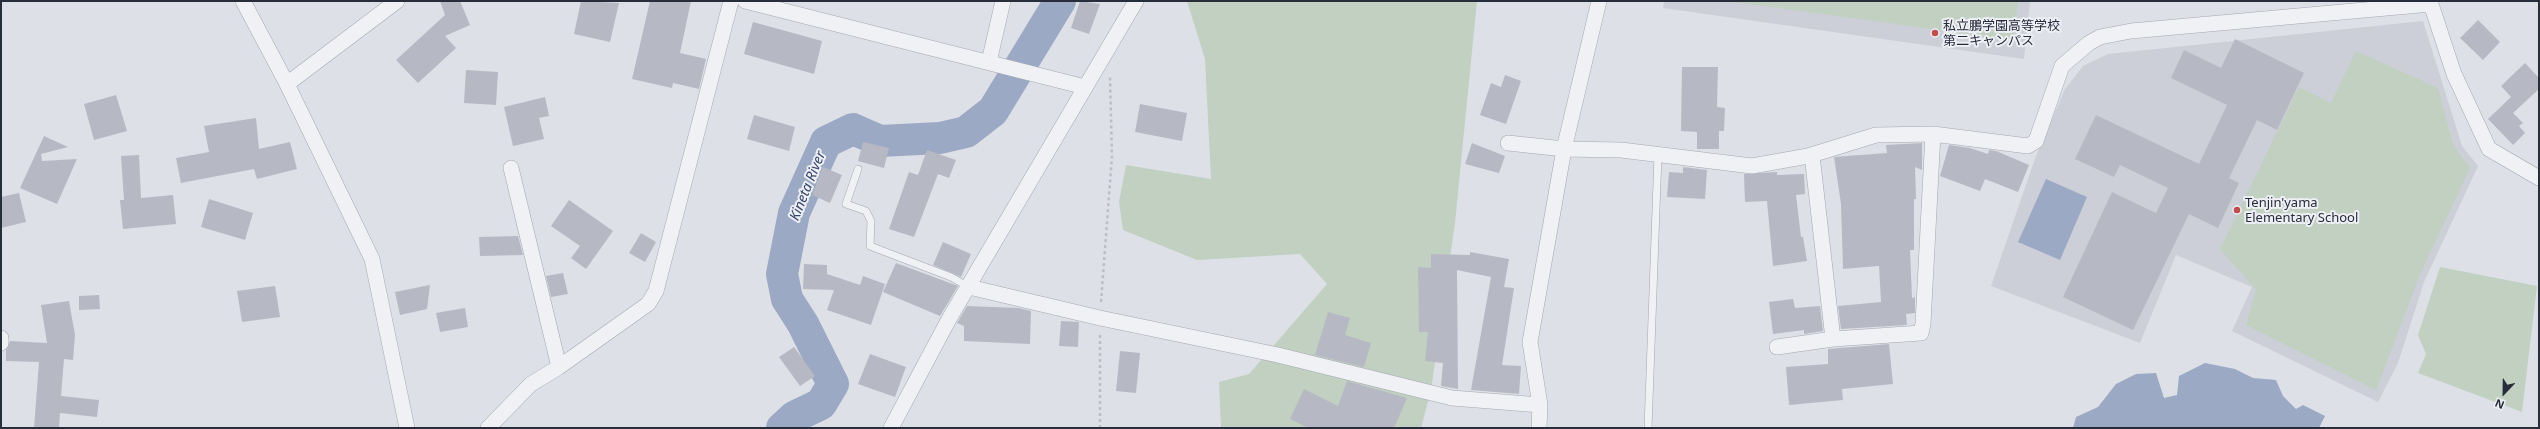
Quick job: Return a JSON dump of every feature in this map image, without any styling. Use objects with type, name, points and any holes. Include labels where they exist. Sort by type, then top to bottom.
[{"type":"street","points":[[243,1],[287,84],[372,259],[407,428]]},
{"type":"street","points":[[287,84],[397,1]]},
{"type":"street","points":[[488,428],[531,384],[559,367],[648,304],[656,291],[731,1]]},
{"type":"street","points":[[745,1],[1084,87]]},
{"type":"street","points":[[989,62],[1003,1]]},
{"type":"street","points":[[892,428],[949,319],[1084,87],[1136,1]]},
{"type":"street","points":[[1539,428],[1540,405],[1530,342],[1564,148],[1599,1]]},
{"type":"street","points":[[1508,143],[1564,148],[1621,150],[1752,166],[1812,155],[1876,135],[1933,134],[2028,146],[2033,145],[2062,66],[2089,43],[2100,37],[2139,31],[2430,3],[2454,74],[2489,149],[2539,178]]},
{"type":"street","points":[[1777,347],[1833,339],[1921,333],[1924,324],[1933,134]]},
{"type":"street","points":[[1812,155],[1833,339]]},
{"type":"street","points":[[511,168],[559,367]]},
{"type":"street","points":[[969,287],[1100,318],[1278,355],[1452,398],[1540,405]]},
{"type":"street","points":[[1,338],[1,343]]},
{"type":"lane","points":[[1648,428],[1658,155]]},
{"type":"lane","points":[[858,169],[846,204],[866,211],[871,222],[870,246],[951,277],[969,287]]},
{"type":"path","points":[[1100,428],[1100,318],[1112,156],[1110,73]]},
{"type":"shaded area","name":"私立鵬学園高等学校 第二キャンパス","points":[[1664,1],[2030,1],[2024,59],[1663,8]]},
{"type":"shaded area","name":"Tenjin'yama Elementary School","points":[[2423,21],[2462,146],[2478,166],[2424,282],[2398,363],[2378,402],[2232,331],[2252,287],[2176,255],[2140,343],[1991,286],[2036,156],[2065,89],[2083,66],[2108,54]]},
{"type":"green space","points":[[1187,1],[1477,1],[1455,223],[1431,390],[1421,428],[1221,428],[1219,382],[1249,374],[1327,284],[1300,254],[1197,260],[1123,230],[1119,202],[1126,165],[1211,179],[1205,59]]},
{"type":"green space","points":[[1727,1],[2018,1],[2013,40]]},
{"type":"green space","points":[[2356,51],[2438,88],[2453,145],[2470,168],[2421,272],[2376,390],[2246,325],[2256,290],[2220,249],[2299,87],[2331,103]]},
{"type":"green space","points":[[2440,267],[2537,286],[2522,412],[2418,373],[2426,354],[2418,335]]},
{"type":"water","points":[[2046,179],[2087,197],[2060,260],[2018,242]]},
{"type":"water","points":[[2205,363],[2235,369],[2253,378],[2276,380],[2283,396],[2296,409],[2303,405],[2325,416],[2319,428],[2073,428],[2076,417],[2098,407],[2116,384],[2136,374],[2156,373],[2164,398],[2177,395],[2179,376]]},
{"type":"building","points":[[440,1],[460,1],[470,25],[445,36],[456,48],[418,83],[396,60],[445,15]]},
{"type":"building","points":[[581,1],[619,3],[610,42],[574,34]]},
{"type":"building","points":[[650,1],[691,1],[680,53],[706,59],[699,89],[673,83],[672,88],[632,79]]},
{"type":"building","points":[[1080,1],[1100,4],[1089,34],[1071,28]]},
{"type":"building","points":[[2478,20],[2500,42],[2483,60],[2460,38]]},
{"type":"building","points":[[753,22],[822,41],[814,74],[744,54]]},
{"type":"building","points":[[2235,39],[2304,73],[2277,130],[2257,120],[2229,178],[2239,183],[2218,228],[2189,214],[2133,330],[2063,297],[2112,192],[2156,213],[2168,188],[2120,165],[2114,177],[2075,159],[2096,115],[2199,164],[2227,105],[2171,78],[2184,50],[2221,68]]},
{"type":"building","points":[[2525,63],[2539,78],[2539,89],[2513,113],[2523,123],[2519,126],[2525,133],[2513,145],[2488,119],[2511,97],[2501,86]]},
{"type":"building","points":[[1682,67],[1718,67],[1717,107],[1725,108],[1724,131],[1719,131],[1719,149],[1697,149],[1697,132],[1681,131]]},
{"type":"building","points":[[466,70],[498,72],[496,105],[464,103]]},
{"type":"building","points":[[1505,75],[1521,81],[1506,124],[1480,115],[1491,83],[1501,87]]},
{"type":"building","points":[[116,95],[127,131],[94,140],[84,104]]},
{"type":"building","points":[[545,97],[549,116],[539,118],[544,139],[513,146],[504,107]]},
{"type":"building","points":[[1140,104],[1187,113],[1182,141],[1135,132]]},
{"type":"building","points":[[754,115],[795,127],[789,151],[747,139]]},
{"type":"building","points":[[256,118],[259,149],[290,142],[297,169],[257,179],[254,169],[181,183],[176,158],[209,152],[204,126]]},
{"type":"building","points":[[44,136],[68,147],[41,154],[42,161],[77,159],[57,204],[20,188]]},
{"type":"building","points":[[863,142],[889,148],[884,168],[858,161]]},
{"type":"building","points":[[1472,143],[1505,156],[1499,173],[1465,164]]},
{"type":"building","points":[[1922,143],[1922,170],[1915,167],[1916,199],[1914,199],[1914,250],[1910,250],[1912,298],[1915,297],[1915,313],[1906,314],[1907,325],[1841,329],[1838,306],[1881,302],[1879,266],[1843,269],[1841,204],[1834,157],[1887,153],[1886,145]]},
{"type":"building","points":[[1949,145],[1970,148],[1988,154],[1989,150],[1996,151],[2029,165],[2018,192],[1985,179],[1980,191],[1940,176]]},
{"type":"building","points":[[927,150],[956,160],[949,178],[938,174],[914,237],[889,229],[909,172],[918,175]]},
{"type":"building","points":[[139,155],[141,198],[173,195],[176,224],[123,229],[120,200],[124,200],[121,156]]},
{"type":"building","points":[[823,167],[842,175],[830,203],[812,195]]},
{"type":"building","points":[[1683,167],[1707,170],[1705,199],[1667,197],[1669,172],[1683,173]]},
{"type":"building","points":[[1777,172],[1777,175],[1804,174],[1805,194],[1796,195],[1801,237],[1803,237],[1807,261],[1773,266],[1767,201],[1745,202],[1744,174]]},
{"type":"building","points":[[19,193],[26,222],[1,228],[1,197]]},
{"type":"building","points":[[209,199],[253,213],[245,240],[201,227]]},
{"type":"building","points":[[569,200],[613,231],[586,269],[571,258],[580,246],[551,226]]},
{"type":"building","points":[[641,233],[656,242],[645,262],[629,253]]},
{"type":"building","points":[[518,236],[523,255],[480,256],[479,237]]},
{"type":"building","points":[[943,242],[971,254],[961,277],[933,265]]},
{"type":"building","points":[[1470,252],[1509,259],[1504,287],[1514,288],[1502,365],[1521,366],[1519,394],[1471,390],[1491,277],[1457,270],[1458,389],[1441,386],[1443,363],[1425,361],[1428,332],[1419,332],[1418,267],[1431,268],[1431,254],[1470,255]]},
{"type":"building","points":[[896,263],[958,286],[940,316],[883,292]]},
{"type":"building","points":[[804,264],[827,265],[827,274],[860,285],[863,276],[885,284],[871,325],[827,310],[834,290],[803,289]]},
{"type":"building","points":[[563,273],[568,294],[551,297],[546,276]]},
{"type":"building","points":[[430,285],[427,309],[400,315],[395,292]]},
{"type":"building","points":[[275,286],[280,317],[242,322],[237,291]]},
{"type":"building","points":[[99,295],[100,309],[79,310],[79,296]]},
{"type":"building","points":[[1793,299],[1795,308],[1820,306],[1823,331],[1804,334],[1804,330],[1773,334],[1769,302]]},
{"type":"building","points":[[69,301],[75,335],[73,360],[64,359],[61,396],[99,400],[97,417],[60,413],[59,428],[34,428],[39,362],[6,361],[6,350],[10,341],[47,343],[41,305]]},
{"type":"building","points":[[967,306],[1019,308],[1031,311],[1030,344],[964,341],[964,326],[957,323]]},
{"type":"building","points":[[465,308],[468,327],[440,332],[436,313]]},
{"type":"building","points":[[1328,312],[1350,318],[1345,335],[1371,343],[1364,367],[1315,355]]},
{"type":"building","points":[[1061,321],[1079,322],[1078,347],[1059,346]]},
{"type":"building","points":[[1889,344],[1893,384],[1842,389],[1843,400],[1789,405],[1786,367],[1828,364],[1828,349]]},
{"type":"building","points":[[794,347],[815,376],[800,386],[779,357]]},
{"type":"building","points":[[1120,351],[1140,353],[1136,393],[1116,391]]},
{"type":"building","points":[[870,354],[906,367],[895,397],[858,384]]},
{"type":"building","points":[[1347,381],[1407,398],[1394,428],[1308,428],[1290,419],[1304,389],[1338,406]]},
{"type":"waterway","name":"Kineta River","points":[[782,428],[794,417],[821,404],[833,384],[803,324],[787,299],[782,274],[794,213],[826,142],[853,129],[880,141],[940,138],[966,132],[993,111],[1060,1]]},
{"type":"place","name":"私立鵬学園高等学校 第二キャンパス","points":[[1935,33]]},
{"type":"place","name":"Tenjin'yama Elementary School","points":[[2237,210]]}]
